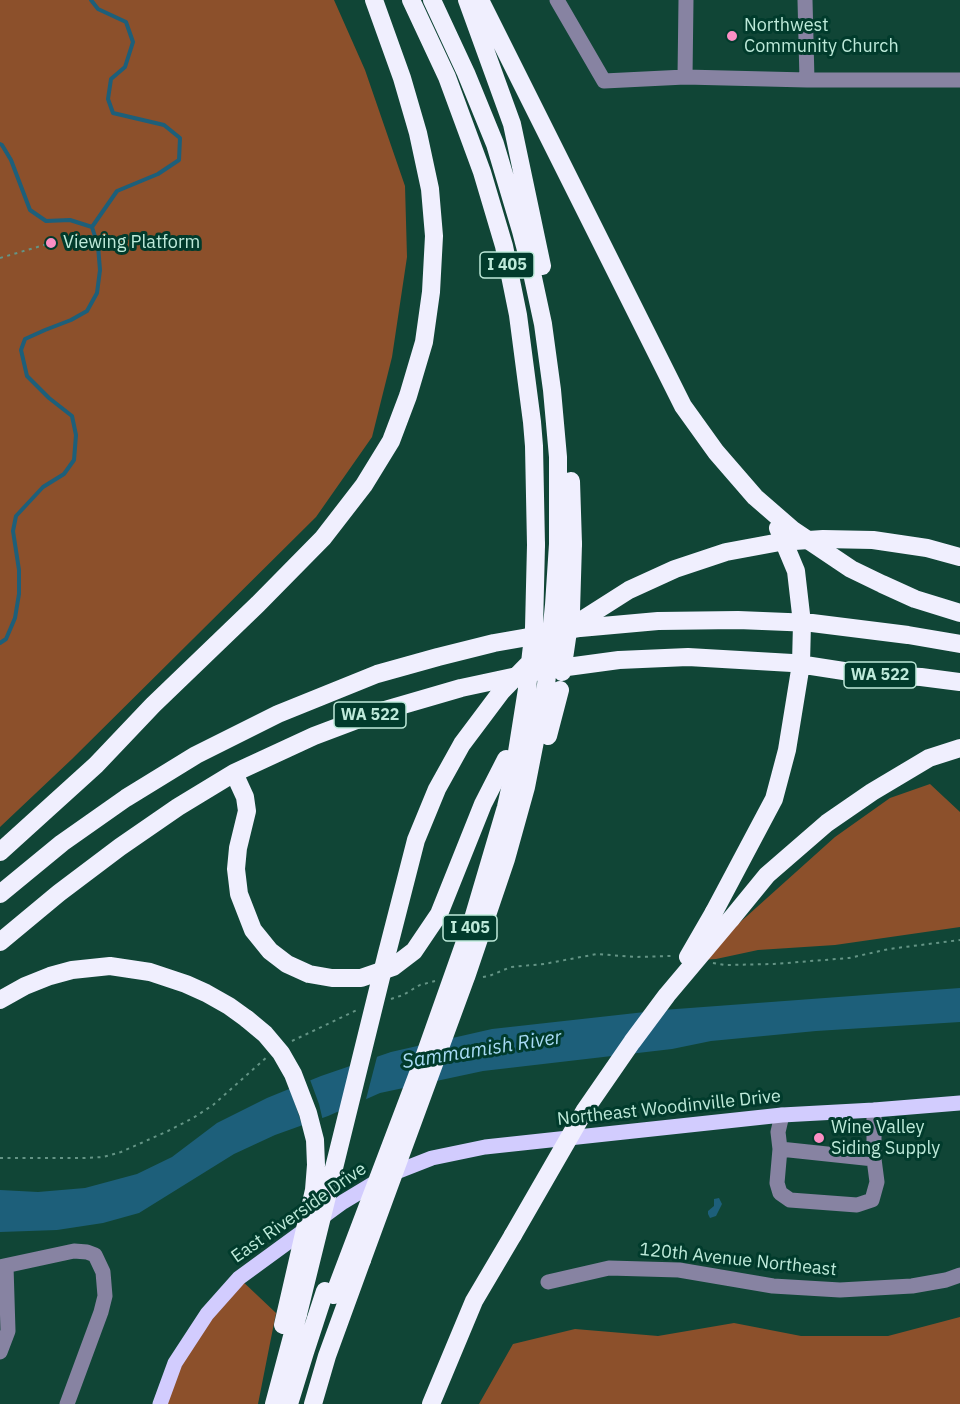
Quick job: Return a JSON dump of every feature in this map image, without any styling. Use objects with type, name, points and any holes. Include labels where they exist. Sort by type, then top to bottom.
[{"type":"highway","points":[[0,852],[96,765],[153,705],[323,538],[364,485],[391,441],[408,396],[424,342],[431,292],[434,236],[430,189],[418,134],[402,78],[374,0]]},
{"type":"highway","name":"I 405","points":[[299,1404],[329,1293],[481,859],[497,799],[514,713],[532,544],[514,349],[495,258],[474,181],[447,106],[398,0]]},
{"type":"highway","name":"I 405","points":[[290,1404],[304,1352],[422,1063],[472,922],[506,807],[514,771],[534,628],[532,544],[534,446],[518,315],[504,246],[482,172],[441,64],[411,0]]},
{"type":"highway","name":"I 405","points":[[314,1404],[327,1356],[366,1261],[492,928],[523,833],[560,690],[571,611],[552,390],[543,324],[532,273],[495,144],[466,73],[432,0]]},
{"type":"highway","name":"I 405","points":[[443,0],[460,35],[498,129],[542,267],[564,391],[571,457],[566,544]]},
{"type":"highway","points":[[467,0],[512,124],[542,267]]},
{"type":"highway","points":[[480,0],[683,406],[716,452],[777,526],[796,570],[802,623],[801,664],[787,750],[774,799],[667,995]]},
{"type":"highway","points":[[755,497],[793,530],[851,569],[915,599],[960,614]]},
{"type":"highway","points":[[274,1404],[416,840],[437,789],[462,744],[501,692],[539,653],[574,625],[629,590],[675,569],[726,552],[780,542],[823,539],[873,540],[927,548],[960,557]]},
{"type":"highway","name":"WA 522","points":[[0,894],[62,843],[126,798],[196,755],[278,714],[377,674],[494,643],[580,628],[658,621],[738,620],[802,623],[908,635],[960,644]]},
{"type":"highway","name":"WA 522","points":[[0,942],[120,847],[178,807],[234,773],[314,736],[375,713],[461,687],[545,670],[620,660],[688,657],[749,659],[801,664],[863,674],[960,682]]},
{"type":"highway","points":[[431,1404],[474,1301],[585,1110],[667,995],[767,875],[827,823],[872,792],[929,758],[960,748]]},
{"type":"highway","points":[[234,773],[245,797],[247,811],[238,848],[236,868],[239,894],[253,930],[270,951],[287,964],[309,974],[332,978],[361,978],[393,967],[414,951],[439,914],[483,804],[506,759]]},
{"type":"highway","points":[[0,1000],[25,986],[72,970],[110,966],[150,972],[186,984],[214,997],[247,1019],[281,1053],[293,1074],[309,1113],[315,1140],[316,1165],[314,1190],[264,1404]]},
{"type":"highway","name":"I 405","points":[[326,1404],[366,1261]]},
{"type":"main road","name":"Northeast Woodinville Drive","points":[[386,1176],[432,1158],[485,1148],[782,1115],[960,1103]]},
{"type":"main road","name":"East Riverside Drive","points":[[160,1404],[175,1364],[207,1314],[239,1278],[343,1202],[386,1176]]},
{"type":"lane","points":[[557,0],[604,81],[685,77],[960,80]]},
{"type":"lane","points":[[685,77],[686,0]]},
{"type":"lane","points":[[805,0],[807,80]]},
{"type":"lane","points":[[782,1115],[778,1132],[780,1149],[777,1184],[780,1193],[790,1200],[857,1205],[872,1200],[877,1182],[874,1159],[874,1110]]},
{"type":"lane","points":[[780,1149],[874,1159]]},
{"type":"lane","points":[[0,1352],[8,1331],[3,1267],[74,1251],[95,1255],[104,1272],[105,1296],[67,1404]]},
{"type":"lane","name":"120th Avenue Northeast","points":[[548,1282],[609,1268],[679,1270],[773,1286],[840,1290],[912,1286],[960,1275]]},
{"type":"path","points":[[0,258],[51,243]]},
{"type":"path","points":[[715,964],[764,964],[849,958],[890,949],[960,940]]},
{"type":"path","points":[[0,1158],[103,1157],[122,1152],[193,1118]]},
{"type":"shaded area","points":[[0,0],[334,0],[365,70],[405,186],[407,257],[392,357],[372,437],[316,517],[72,759],[0,827]]},
{"type":"shaded area","points":[[930,784],[960,812],[960,927],[835,945],[758,950],[716,959],[698,960],[835,837],[890,798]]},
{"type":"shaded area","points":[[239,1278],[276,1313],[258,1404],[160,1404],[175,1363]]},
{"type":"shaded area","points":[[960,1317],[960,1404],[479,1404],[513,1344],[575,1329],[658,1336],[734,1323],[801,1336],[888,1336]]},
{"type":"water","name":"Sammamish River","points":[[960,988],[960,1022],[816,1031],[711,1041],[672,1049],[483,1071],[380,1093],[234,1154],[139,1213],[103,1223],[57,1230],[0,1232],[0,1190],[38,1192],[85,1188],[137,1174],[172,1157],[217,1123],[267,1098],[321,1076],[391,1052],[492,1029],[663,1010]]},
{"type":"water","points":[[719,1198],[722,1204],[716,1216],[710,1218],[708,1211],[714,1206],[714,1199]]},
{"type":"pier","points":[[378,1053],[365,1103],[342,1114],[356,1061]]},
{"type":"pier","points":[[309,1077],[323,1121],[303,1128],[289,1086]]},
{"type":"waterway","points":[[91,0],[98,9],[126,22],[133,42],[125,67],[111,79],[108,99],[113,113],[164,125],[180,138],[179,160],[158,174],[117,191],[92,227]]},
{"type":"waterway","points":[[0,144],[11,160],[30,210],[46,221],[70,220],[92,227],[98,246],[100,270],[97,293],[87,311],[25,339],[21,350],[27,376],[49,398],[72,416],[76,435],[74,460],[64,474],[43,487],[16,516],[13,531],[19,570],[19,594],[15,618],[6,639],[0,643]]},
{"type":"place","name":"Northwest Community Church","points":[[732,36]]},
{"type":"place","name":"Viewing Platform","points":[[51,243]]},
{"type":"place","name":"Wine Valley Siding Supply","points":[[819,1138]]}]
